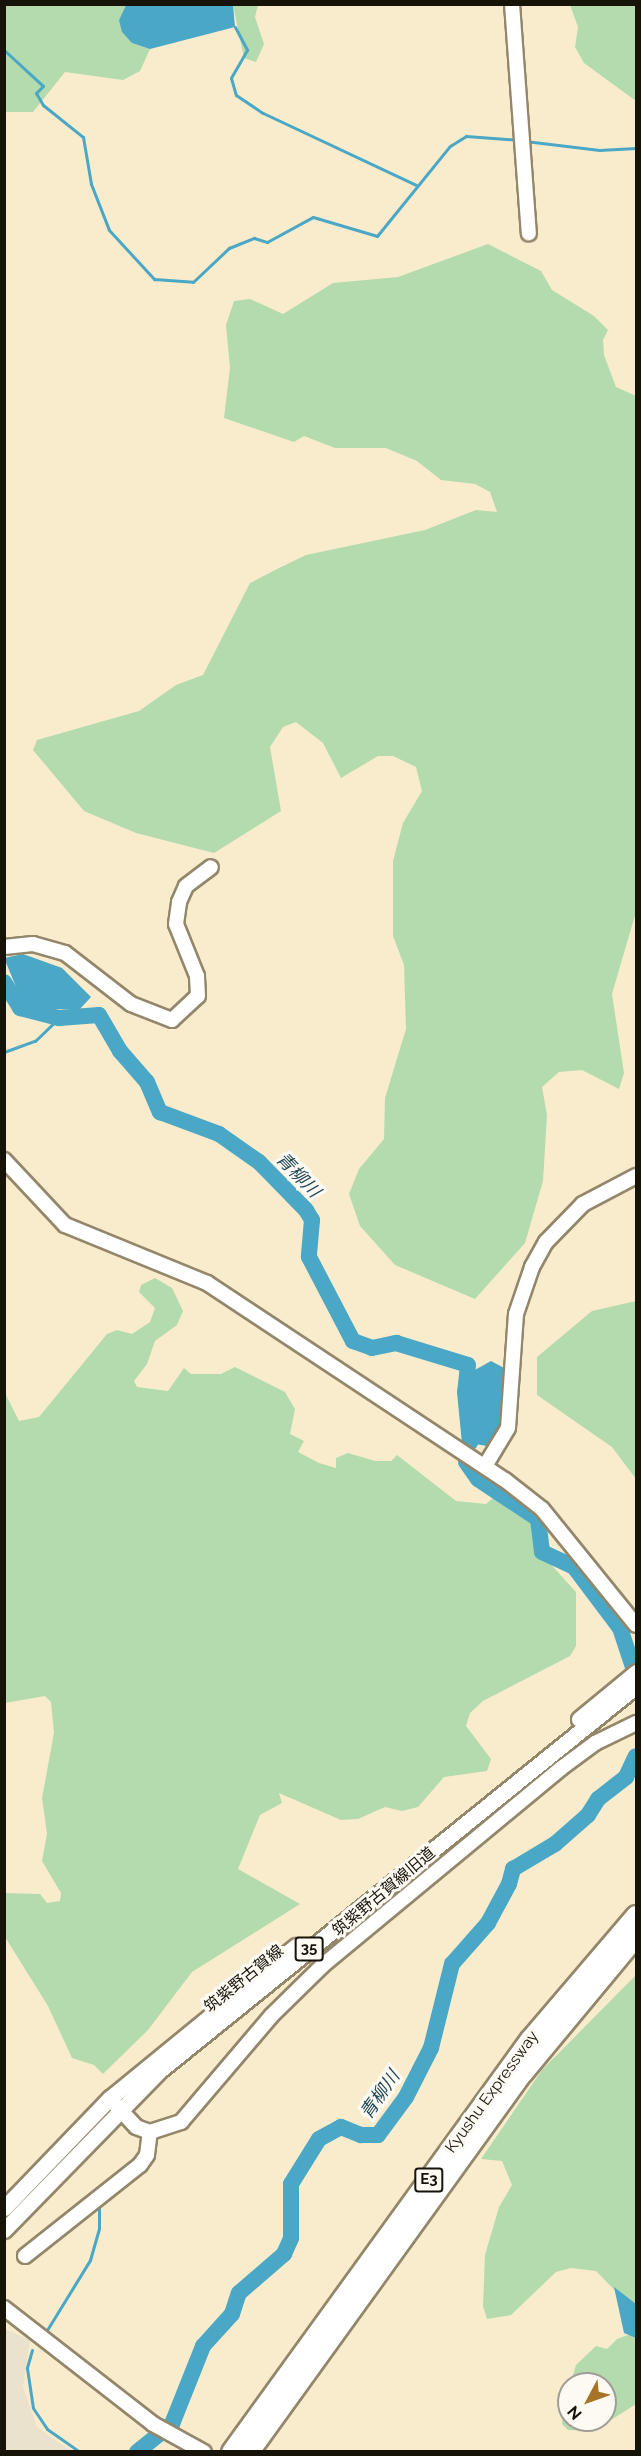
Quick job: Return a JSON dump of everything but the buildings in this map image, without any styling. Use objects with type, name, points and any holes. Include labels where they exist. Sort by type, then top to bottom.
[{"type":"highway","name":"Kyushu Expressway","points":[[231,2451],[530,2039],[636,1915]]},
{"type":"highway","name":"Kyushu Expressway","points":[[250,2451],[523,2074],[636,1938]]},
{"type":"main road","name":"筑紫野古賀線","points":[[4,2208],[114,2103],[633,1681]]},
{"type":"main road","name":"筑紫野古賀線","points":[[4,2230],[114,2103]]},
{"type":"street","points":[[512,4],[529,233]]},
{"type":"street","points":[[4,946],[33,944],[65,953],[131,1004],[172,1020],[198,996],[196,976],[176,924],[179,902],[186,886],[211,867]]},
{"type":"street","points":[[4,1160],[65,1225],[207,1283],[485,1466],[542,1509],[636,1624]]},
{"type":"street","points":[[485,1466],[508,1428],[516,1314],[532,1267],[546,1242],[583,1204],[636,1176]]},
{"type":"street","name":"筑紫野古賀線旧道","points":[[150,2132],[181,2122],[272,2015],[385,1913],[560,1769],[595,1743],[636,1723]]},
{"type":"street","points":[[25,2256],[140,2165],[147,2155],[150,2132],[136,2127],[114,2103]]},
{"type":"street","points":[[4,2308],[153,2424],[204,2451]]},
{"type":"shaded area","points":[[5,2329],[30,2340],[23,2387],[37,2427],[71,2451],[5,2451]]},
{"type":"green space","points":[[5,5],[126,5],[119,20],[132,43],[150,49],[140,71],[123,80],[65,72],[33,112],[5,112]]},
{"type":"green space","points":[[233,5],[258,5],[255,17],[264,44],[256,62],[244,58]]},
{"type":"green space","points":[[570,5],[636,5],[636,101],[584,63],[575,47],[578,27]]},
{"type":"green space","points":[[488,244],[541,271],[552,290],[594,316],[608,330],[603,340],[604,355],[616,387],[636,396],[636,912],[612,994],[624,1073],[619,1089],[582,1070],[559,1072],[542,1087],[547,1115],[543,1181],[525,1243],[475,1299],[395,1265],[360,1226],[349,1194],[359,1169],[384,1139],[385,1098],[406,1029],[404,965],[393,936],[393,861],[403,823],[422,791],[416,767],[393,756],[378,756],[341,778],[323,743],[296,722],[283,727],[270,747],[281,811],[214,853],[136,833],[84,811],[33,750],[37,740],[139,711],[176,685],[203,675],[250,583],[279,568],[306,555],[425,530],[476,510],[497,512],[490,492],[475,484],[441,480],[417,461],[386,448],[335,448],[304,436],[294,442],[224,418],[230,368],[226,325],[234,301],[250,299],[283,314],[333,283],[398,277]]},
{"type":"green space","points":[[155,1278],[172,1288],[183,1311],[177,1325],[155,1341],[147,1364],[134,1381],[137,1387],[168,1391],[184,1368],[191,1374],[221,1374],[235,1367],[285,1392],[295,1409],[290,1434],[304,1441],[298,1452],[319,1463],[336,1468],[336,1458],[348,1453],[375,1461],[391,1461],[397,1455],[456,1501],[486,1504],[494,1497],[511,1498],[535,1518],[536,1538],[545,1558],[576,1592],[576,1646],[570,1656],[483,1701],[470,1713],[466,1726],[491,1759],[487,1771],[444,1777],[418,1807],[402,1811],[385,1807],[358,1819],[341,1820],[279,1793],[282,1803],[260,1815],[238,1869],[300,1904],[192,1972],[148,2030],[103,2074],[94,2065],[72,2058],[48,2006],[5,1937],[5,1893],[40,1894],[47,1903],[60,1901],[61,1893],[42,1861],[47,1834],[42,1798],[54,1733],[51,1702],[45,1696],[5,1703],[5,1393],[19,1421],[39,1417],[107,1334],[117,1330],[132,1334],[150,1322],[155,1308],[139,1292],[141,1285]]},
{"type":"green space","points":[[636,1301],[636,1479],[612,1447],[537,1395],[537,1357],[592,1311]]},
{"type":"green space","points":[[636,1975],[636,2312],[596,2271],[571,2268],[556,2272],[511,2315],[487,2319],[483,2306],[485,2255],[499,2207],[512,2185],[502,2161],[481,2159],[542,2070]]},
{"type":"green space","points":[[636,2332],[636,2404],[617,2416],[617,2372],[574,2372],[576,2365],[596,2346],[607,2349],[617,2339]]},
{"type":"water","points":[[126,5],[233,5],[235,27],[150,49],[132,43],[122,32],[119,20]]},
{"type":"water","points":[[23,954],[62,968],[91,997],[79,1010],[34,1008],[22,1001],[4,958]]},
{"type":"water","points":[[491,1361],[506,1369],[502,1422],[487,1446],[475,1444],[470,1389],[473,1371]]},
{"type":"water","points":[[614,2287],[636,2304],[636,2338],[624,2333]]},
{"type":"waterway","points":[[235,27],[247,50],[231,78],[236,95],[263,113],[416,185]]},
{"type":"waterway","points":[[4,50],[43,86],[36,93],[43,105],[83,137],[91,184],[109,230],[154,279],[193,282],[229,248],[254,238],[267,242],[313,217],[377,236],[450,146],[466,136],[519,140]]},
{"type":"waterway","points":[[525,141],[599,150],[636,148]]},
{"type":"waterway","name":"青柳川","points":[[4,982],[20,1008],[59,1018],[99,1015],[120,1051],[147,1082],[160,1112],[219,1134],[259,1162],[306,1210],[312,1220],[309,1257],[353,1341],[372,1348],[396,1343],[468,1365],[465,1392],[470,1443]]},
{"type":"waterway","points":[[4,1052],[35,1041],[59,1018]]},
{"type":"waterway","name":"青柳川","points":[[466,1462],[478,1479],[538,1519],[542,1552],[574,1567],[620,1628],[636,1676]]},
{"type":"waterway","name":"青柳川","points":[[137,2452],[172,2424],[203,2346],[232,2314],[239,2293],[284,2254],[291,2238],[291,2184],[319,2139],[341,2127],[361,2135],[378,2135],[406,2097],[431,2048],[452,1964],[488,1923],[509,1884],[513,1869],[555,1844],[588,1815],[598,1799],[626,1777],[636,1756]]},
{"type":"waterway","points":[[47,2330],[90,2260],[99,2228],[99,2204]]},
{"type":"waterway","points":[[32,2350],[27,2368],[33,2408],[47,2429],[80,2452]]}]
